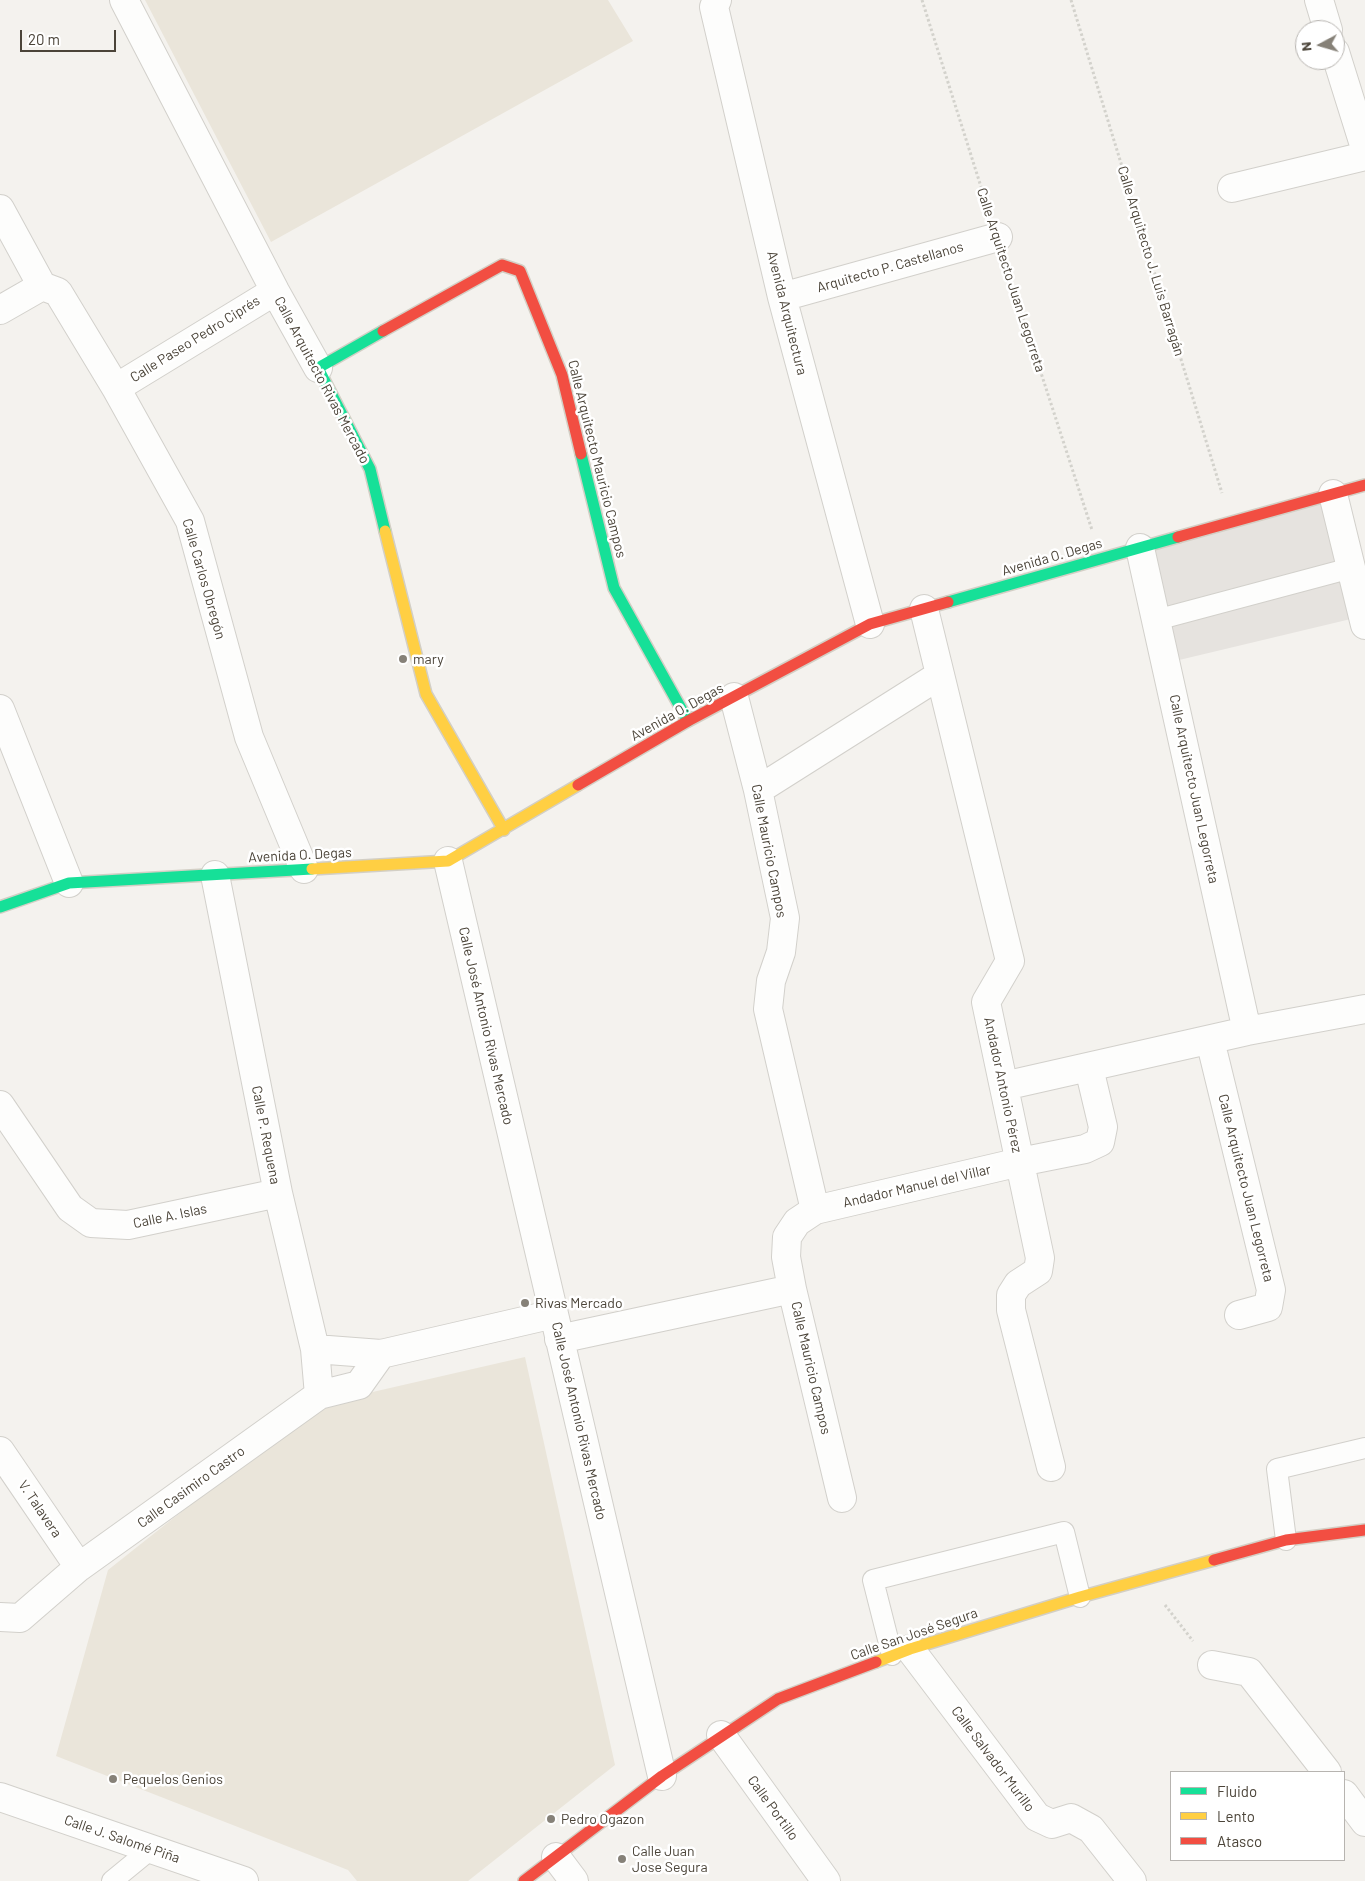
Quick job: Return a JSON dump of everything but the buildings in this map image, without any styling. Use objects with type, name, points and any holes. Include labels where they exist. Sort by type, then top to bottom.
[{"type":"street","name":"Calle Arquitecto Rivas Mercado","points":[[124,0],[370,469],[426,694],[504,830]]},
{"type":"street","name":"Avenida Arquitectura","points":[[717,0],[714,7],[782,298],[870,624]]},
{"type":"street","points":[[1319,0],[1325,20]]},
{"type":"street","points":[[1341,70],[1365,148]]},
{"type":"street","points":[[1232,188],[1365,156]]},
{"type":"street","name":"Calle Carlos Obregón","points":[[0,210],[42,286],[58,292],[116,388],[190,521],[248,737],[304,869]]},
{"type":"street","name":"Arquitecto P. Castellanos","points":[[782,298],[998,237]]},
{"type":"street","name":"Calle Arquitecto Mauricio Campos","points":[[318,368],[483,273],[502,265],[520,271],[562,375],[614,588],[688,721]]},
{"type":"street","points":[[0,310],[42,286]]},
{"type":"street","name":"Calle Paseo Pedro Ciprés","points":[[116,388],[275,291]]},
{"type":"street","name":"Avenida O. Degas","points":[[0,907],[69,883],[448,861],[688,721],[870,624],[1365,485]]},
{"type":"street","points":[[1333,494],[1365,624]]},
{"type":"street","name":"Calle Arquitecto Juan Legorreta","points":[[1140,548],[1247,1031]]},
{"type":"street","name":"Andador Antonio Pérez","points":[[924,609],[1010,961],[986,1002],[1040,1258],[1038,1271],[1018,1284],[1011,1295],[1011,1310],[1051,1467]]},
{"type":"street","points":[[758,790],[940,675]]},
{"type":"street","name":"Calle Mauricio Campos","points":[[734,697],[758,790],[785,918],[781,952],[771,981],[768,1010],[815,1210]]},
{"type":"street","points":[[0,709],[69,883]]},
{"type":"street","name":"Calle José Antonio Rivas Mercado","points":[[448,861],[662,1776]]},
{"type":"street","name":"Calle P. Requena","points":[[215,874],[278,1193],[315,1349],[319,1395]]},
{"type":"street","points":[[1004,1086],[1247,1031],[1365,1009]]},
{"type":"street","name":"Calle Arquitecto Juan Legorreta","points":[[1210,1040],[1271,1290],[1268,1307],[1239,1315]]},
{"type":"street","name":"Andador Manuel del Villar","points":[[787,1237],[797,1222],[815,1210],[1020,1162],[1085,1149],[1100,1142],[1103,1127],[1089,1068]]},
{"type":"street","name":"Calle A. Islas","points":[[0,1105],[70,1208],[91,1223],[128,1225],[278,1193]]},
{"type":"street","name":"Calle Mauricio Campos","points":[[787,1237],[786,1257],[792,1288],[842,1498]]},
{"type":"street","points":[[315,1349],[380,1354],[792,1288]]},
{"type":"street","name":"Calle Casimiro Castro","points":[[0,1617],[20,1618],[79,1567],[319,1395],[359,1385],[380,1354]]},
{"type":"street","name":"V. Talavera","points":[[0,1451],[79,1567]]},
{"type":"street","name":"Calle San José Segura","points":[[524,1881],[662,1776],[721,1735],[778,1699],[901,1652],[1080,1597],[1286,1540],[1365,1530]]},
{"type":"street","name":"Calle Salvador Murillo","points":[[901,1652],[1037,1817],[1052,1824],[1071,1818],[1091,1829],[1132,1881]]},
{"type":"street","points":[[1212,1666],[1249,1672],[1326,1771]]},
{"type":"street","name":"Calle Portillo","points":[[721,1735],[826,1881]]},
{"type":"street","points":[[1345,1795],[1365,1822]]},
{"type":"street","name":"Calle J. Salomé Piña","points":[[0,1797],[244,1881]]},
{"type":"street","points":[[556,1857],[574,1881]]},
{"type":"lane","points":[[1156,620],[1353,578]]},
{"type":"lane","points":[[1286,1540],[1277,1468],[1365,1448]]},
{"type":"lane","points":[[901,1652],[874,1580],[1064,1532],[1080,1597]]},
{"type":"lane","points":[[112,1881],[151,1849]]},
{"type":"path","name":"Calle Arquitecto Juan Legorreta","points":[[922,0],[1101,559]]},
{"type":"path","name":"Calle Arquitecto J. Luis Barragán","points":[[1071,0],[1231,523]]},
{"type":"path","points":[[1145,1580],[1212,1666]]},
{"type":"shaded area","points":[[145,0],[608,0],[633,41],[271,242]]},
{"type":"shaded area","points":[[1327,502],[1355,618],[1175,661],[1148,552]]},
{"type":"shaded area","points":[[525,1357],[615,1765],[468,1881],[357,1881],[348,1870],[56,1756],[108,1570],[316,1405]]},
{"type":"traffic: fast","points":[[383,331],[318,368],[370,469],[385,531]]},
{"type":"traffic: fast","points":[[581,454],[614,588],[688,721]]},
{"type":"traffic: fast","points":[[948,602],[1178,537]]},
{"type":"traffic: fast","points":[[0,907],[69,883],[312,869]]},
{"type":"traffic: slow","points":[[385,531],[426,694],[504,830]]},
{"type":"traffic: slow","points":[[312,869],[448,861],[578,785]]},
{"type":"traffic: slow","points":[[876,1662],[910,1649],[1080,1597],[1214,1560]]},
{"type":"traffic: jam","points":[[383,331],[502,265],[520,271],[562,375],[581,454]]},
{"type":"traffic: jam","points":[[1178,537],[1365,485]]},
{"type":"traffic: jam","points":[[578,785],[688,721],[870,624],[948,602]]},
{"type":"traffic: jam","points":[[1214,1560],[1286,1540],[1365,1530]]},
{"type":"traffic: jam","points":[[524,1881],[662,1776],[778,1699],[876,1662]]},
{"type":"place","name":"mary","points":[[403,659]]},
{"type":"place","name":"Rivas Mercado","points":[[525,1303]]},
{"type":"place","name":"Pequelos Genios","points":[[113,1779]]},
{"type":"place","name":"Pedro Ogazon","points":[[551,1819]]},
{"type":"place","name":"Calle Juan Jose Segura","points":[[622,1859]]}]
